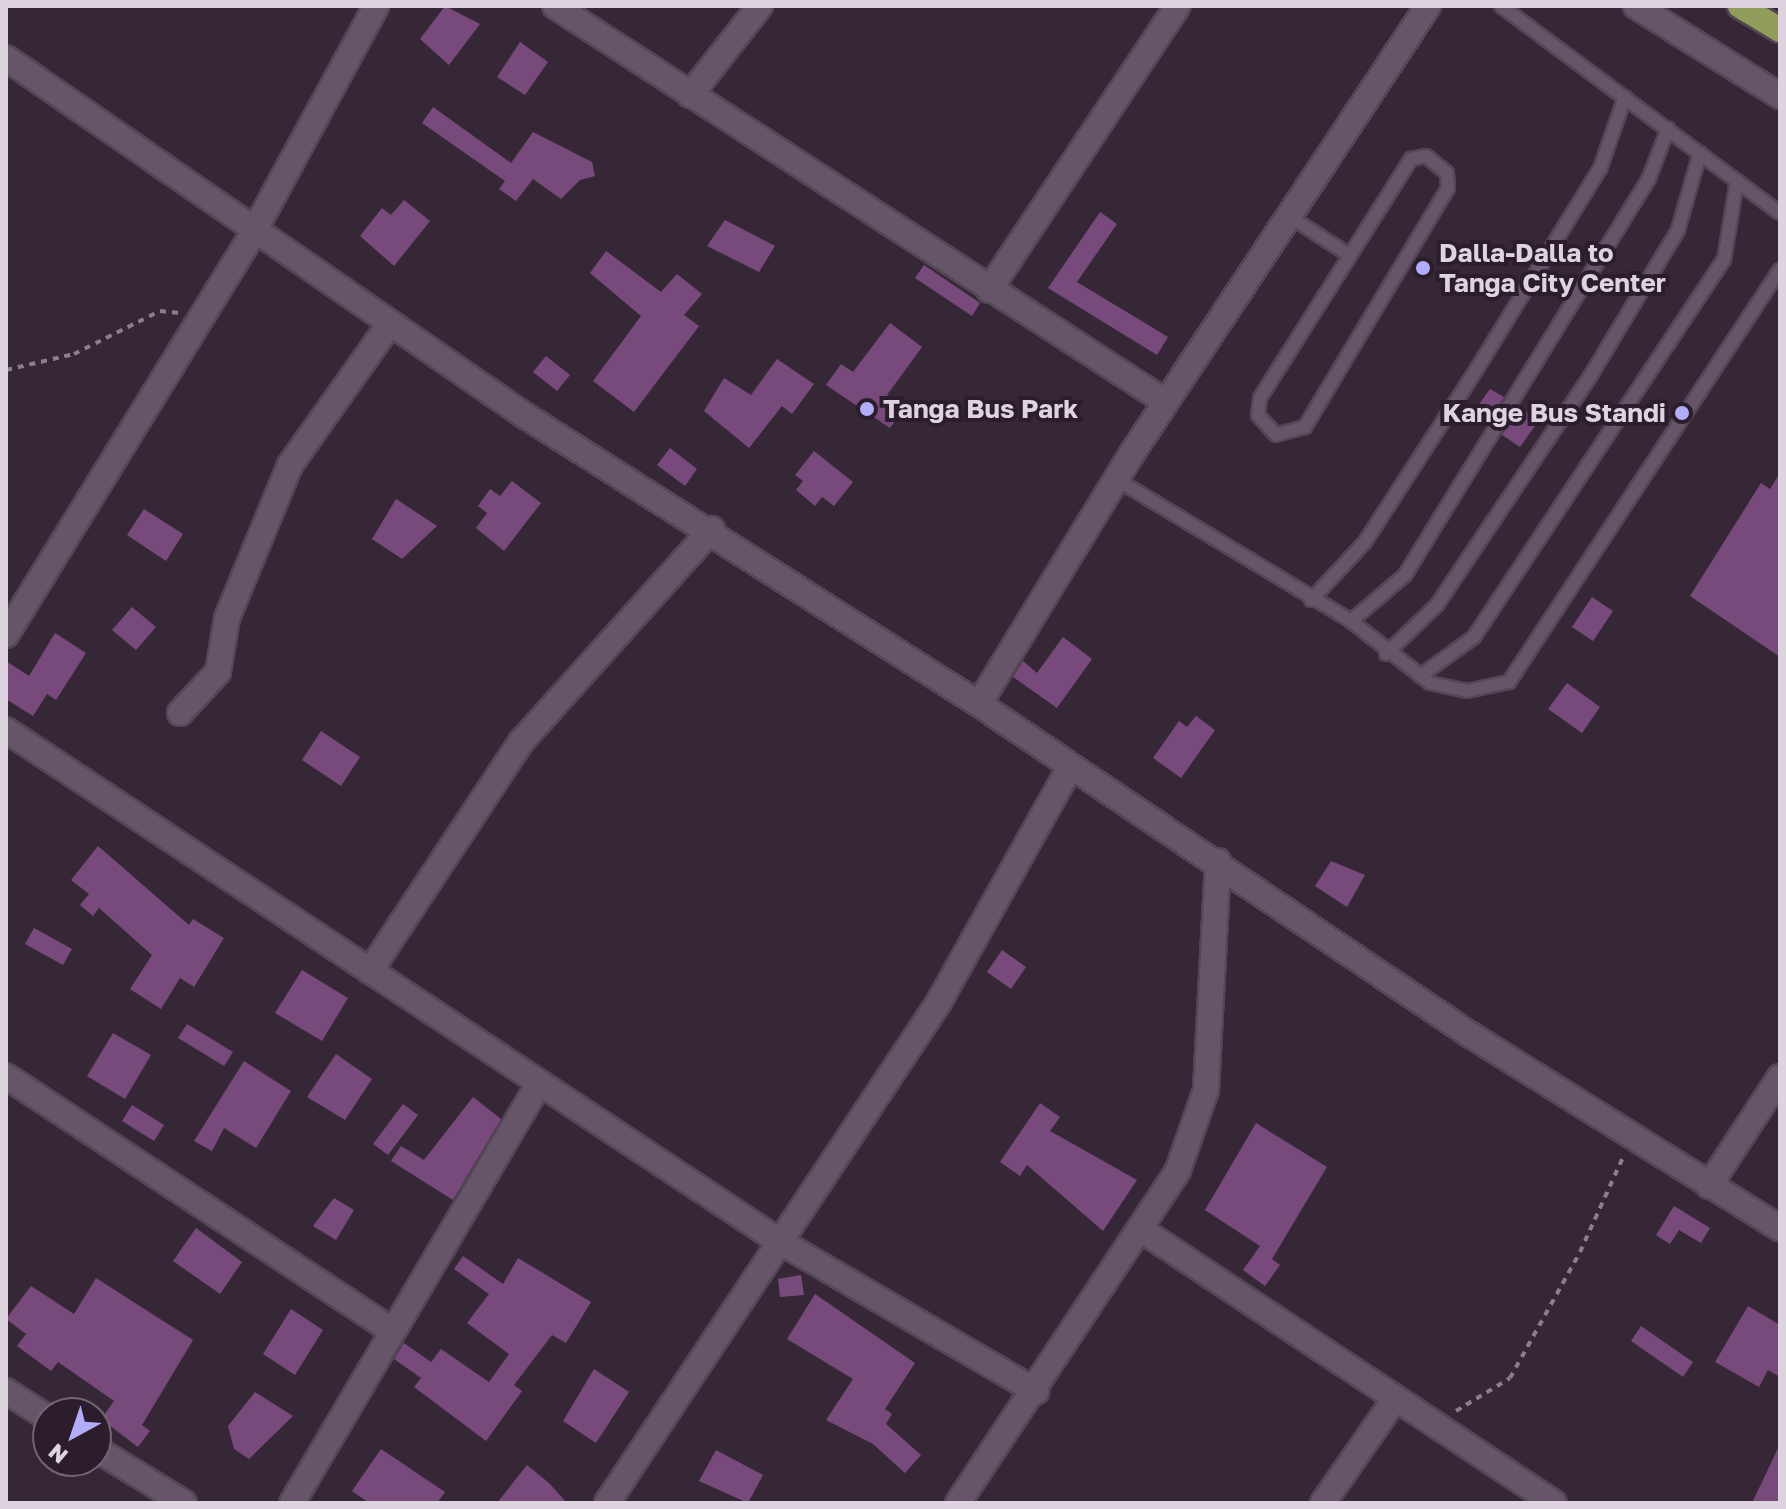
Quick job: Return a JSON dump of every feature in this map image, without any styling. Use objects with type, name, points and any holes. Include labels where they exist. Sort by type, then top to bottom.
[{"type":"highway","points":[[1740,6],[1780,30]]},
{"type":"street","points":[[6,635],[253,233],[376,6]]},
{"type":"street","points":[[555,6],[1166,402]]},
{"type":"street","points":[[690,95],[760,6]]},
{"type":"street","points":[[989,290],[1178,6]]},
{"type":"street","points":[[979,704],[1116,479],[1428,6]]},
{"type":"street","points":[[1636,6],[1780,96]]},
{"type":"street","points":[[6,58],[389,325],[712,529],[979,704],[1069,769],[1218,861],[1632,1139],[1780,1228]]},
{"type":"street","points":[[180,713],[218,672],[227,618],[290,465],[389,325]]},
{"type":"street","points":[[370,971],[521,742],[712,529]]},
{"type":"street","points":[[6,730],[779,1241],[1036,1391]]},
{"type":"street","points":[[607,1503],[939,1002],[1069,769]]},
{"type":"street","points":[[958,1503],[1036,1391],[1178,1170],[1206,1090],[1218,861]]},
{"type":"street","points":[[6,1076],[393,1331]]},
{"type":"street","points":[[1709,1186],[1780,1077]]},
{"type":"street","points":[[292,1503],[539,1084]]},
{"type":"street","points":[[1140,1229],[1554,1503]]},
{"type":"street","points":[[6,1391],[32,1408]]},
{"type":"street","points":[[1323,1503],[1395,1399]]},
{"type":"street","points":[[112,1459],[184,1503]]},
{"type":"lane","points":[[1501,6],[1780,213]]},
{"type":"lane","points":[[1311,600],[1365,542],[1478,367],[1600,169],[1625,97]]},
{"type":"lane","points":[[1351,621],[1405,575],[1649,178],[1668,129]]},
{"type":"lane","points":[[1386,654],[1437,605],[1591,375],[1678,230],[1700,153]]},
{"type":"lane","points":[[1411,159],[1440,163],[1448,188],[1305,427],[1276,435],[1258,415],[1260,398],[1346,253],[1411,159]]},
{"type":"lane","points":[[1420,676],[1474,637],[1724,260],[1737,181]]},
{"type":"lane","points":[[1289,216],[1346,253]]},
{"type":"lane","points":[[1116,479],[1311,600],[1351,621],[1386,654],[1420,676],[1467,691],[1509,682],[1780,270]]},
{"type":"path","points":[[6,370],[74,354],[160,311],[202,316]]},
{"type":"path","points":[[1432,1421],[1485,1399],[1510,1378],[1632,1139]]},
{"type":"building","points":[[445,6],[480,24],[449,65],[420,39]]},
{"type":"building","points":[[520,42],[548,62],[525,95],[497,77]]},
{"type":"building","points":[[433,107],[511,163],[533,132],[592,162],[595,176],[580,180],[561,199],[533,179],[516,201],[499,189],[505,181],[422,123]]},
{"type":"building","points":[[404,200],[430,221],[394,266],[360,236],[382,208],[391,215]]},
{"type":"building","points":[[1100,212],[1117,224],[1077,282],[1168,337],[1157,355],[1048,288]]},
{"type":"building","points":[[725,220],[775,246],[759,272],[707,246]]},
{"type":"building","points":[[606,251],[661,292],[677,274],[702,294],[684,315],[699,326],[634,412],[593,381],[641,316],[590,273]]},
{"type":"building","points":[[924,265],[980,303],[972,316],[915,278]]},
{"type":"building","points":[[890,323],[922,347],[887,395],[905,407],[890,428],[826,385],[841,364],[853,372]]},
{"type":"building","points":[[546,356],[570,375],[557,391],[533,372]]},
{"type":"building","points":[[777,359],[814,384],[792,414],[782,406],[749,448],[704,411],[724,378],[751,395]]},
{"type":"building","points":[[1490,389],[1504,397],[1487,424],[1472,414]]},
{"type":"building","points":[[1519,407],[1539,420],[1520,447],[1502,435]]},
{"type":"building","points":[[670,448],[697,469],[685,486],[657,465]]},
{"type":"building","points":[[814,451],[853,482],[834,506],[822,497],[815,506],[796,490],[803,481],[795,475]]},
{"type":"building","points":[[1780,473],[1780,657],[1690,596],[1761,483],[1770,489]]},
{"type":"building","points":[[512,481],[541,503],[504,551],[476,528],[487,513],[478,506],[490,489],[500,496]]},
{"type":"building","points":[[396,499],[437,526],[402,559],[372,539]]},
{"type":"building","points":[[144,509],[183,534],[166,561],[127,535]]},
{"type":"building","points":[[1592,597],[1613,611],[1593,641],[1572,627]]},
{"type":"building","points":[[132,607],[156,627],[136,650],[112,630]]},
{"type":"building","points":[[55,633],[86,653],[56,700],[47,694],[33,716],[6,699],[6,661],[29,676]]},
{"type":"building","points":[[1063,637],[1092,659],[1057,708],[1013,677],[1023,661],[1037,673]]},
{"type":"building","points":[[1567,683],[1600,707],[1582,733],[1548,709]]},
{"type":"building","points":[[1196,716],[1215,730],[1181,778],[1153,758],[1179,721],[1187,727]]},
{"type":"building","points":[[321,731],[360,757],[341,786],[302,760]]},
{"type":"building","points":[[98,846],[189,925],[193,919],[224,938],[194,987],[180,978],[161,1009],[130,989],[152,955],[99,908],[93,916],[80,905],[89,894],[71,880]]},
{"type":"building","points":[[1331,861],[1365,875],[1347,907],[1315,886]]},
{"type":"building","points":[[34,928],[72,949],[63,965],[25,944]]},
{"type":"building","points":[[1002,950],[1026,967],[1011,989],[987,972]]},
{"type":"building","points":[[302,970],[348,998],[322,1041],[275,1013]]},
{"type":"building","points":[[187,1024],[233,1052],[224,1066],[178,1038]]},
{"type":"building","points":[[113,1033],[151,1055],[125,1099],[87,1076]]},
{"type":"building","points":[[336,1054],[372,1079],[345,1120],[307,1097]]},
{"type":"building","points":[[244,1061],[291,1091],[256,1148],[224,1128],[212,1151],[194,1141]]},
{"type":"building","points":[[473,1097],[501,1119],[453,1200],[391,1161],[401,1146],[424,1160]]},
{"type":"building","points":[[1040,1103],[1060,1117],[1050,1131],[1137,1180],[1103,1231],[1027,1165],[1020,1176],[1000,1162]]},
{"type":"building","points":[[403,1104],[418,1115],[388,1155],[373,1144]]},
{"type":"building","points":[[132,1105],[164,1125],[154,1141],[122,1121]]},
{"type":"building","points":[[1256,1123],[1327,1167],[1272,1259],[1280,1265],[1265,1286],[1243,1270],[1260,1246],[1205,1210]]},
{"type":"building","points":[[334,1198],[354,1210],[336,1240],[313,1226]]},
{"type":"building","points":[[1674,1206],[1710,1228],[1701,1243],[1679,1230],[1670,1244],[1656,1235]]},
{"type":"building","points":[[196,1228],[242,1262],[220,1294],[173,1261]]},
{"type":"building","points":[[463,1256],[503,1284],[518,1258],[591,1302],[566,1343],[552,1335],[514,1385],[522,1391],[486,1441],[414,1387],[421,1378],[394,1359],[404,1343],[431,1362],[441,1349],[489,1382],[509,1354],[467,1323],[489,1294],[454,1269]]},
{"type":"building","points":[[801,1275],[804,1295],[780,1297],[778,1279]]},
{"type":"building","points":[[96,1278],[193,1340],[142,1425],[150,1431],[138,1447],[112,1427],[112,1397],[58,1362],[51,1371],[17,1346],[26,1334],[6,1319],[31,1286],[74,1314]]},
{"type":"building","points":[[815,1294],[915,1363],[885,1409],[892,1414],[886,1424],[921,1455],[905,1473],[873,1444],[826,1420],[853,1379],[787,1339]]},
{"type":"building","points":[[1748,1306],[1780,1325],[1780,1377],[1768,1370],[1759,1387],[1715,1362]]},
{"type":"building","points":[[291,1309],[323,1330],[295,1375],[263,1354]]},
{"type":"building","points":[[1641,1326],[1693,1362],[1683,1377],[1631,1341]]},
{"type":"building","points":[[594,1369],[629,1392],[596,1443],[563,1421]]},
{"type":"building","points":[[255,1392],[293,1416],[249,1459],[234,1449],[228,1426]]},
{"type":"building","points":[[1780,1444],[1780,1503],[1752,1503]]},
{"type":"building","points":[[381,1449],[445,1492],[437,1503],[369,1503],[352,1491]]},
{"type":"building","points":[[716,1450],[763,1475],[748,1503],[699,1481]]},
{"type":"building","points":[[527,1465],[549,1483],[567,1503],[497,1503]]},
{"type":"place","name":"Dalla-Dalla to Tanga City Center","points":[[1423,268]]},
{"type":"place","name":"Tanga Bus Park","points":[[867,409]]},
{"type":"place","name":"Kange Bus Standi","points":[[1682,413]]}]
